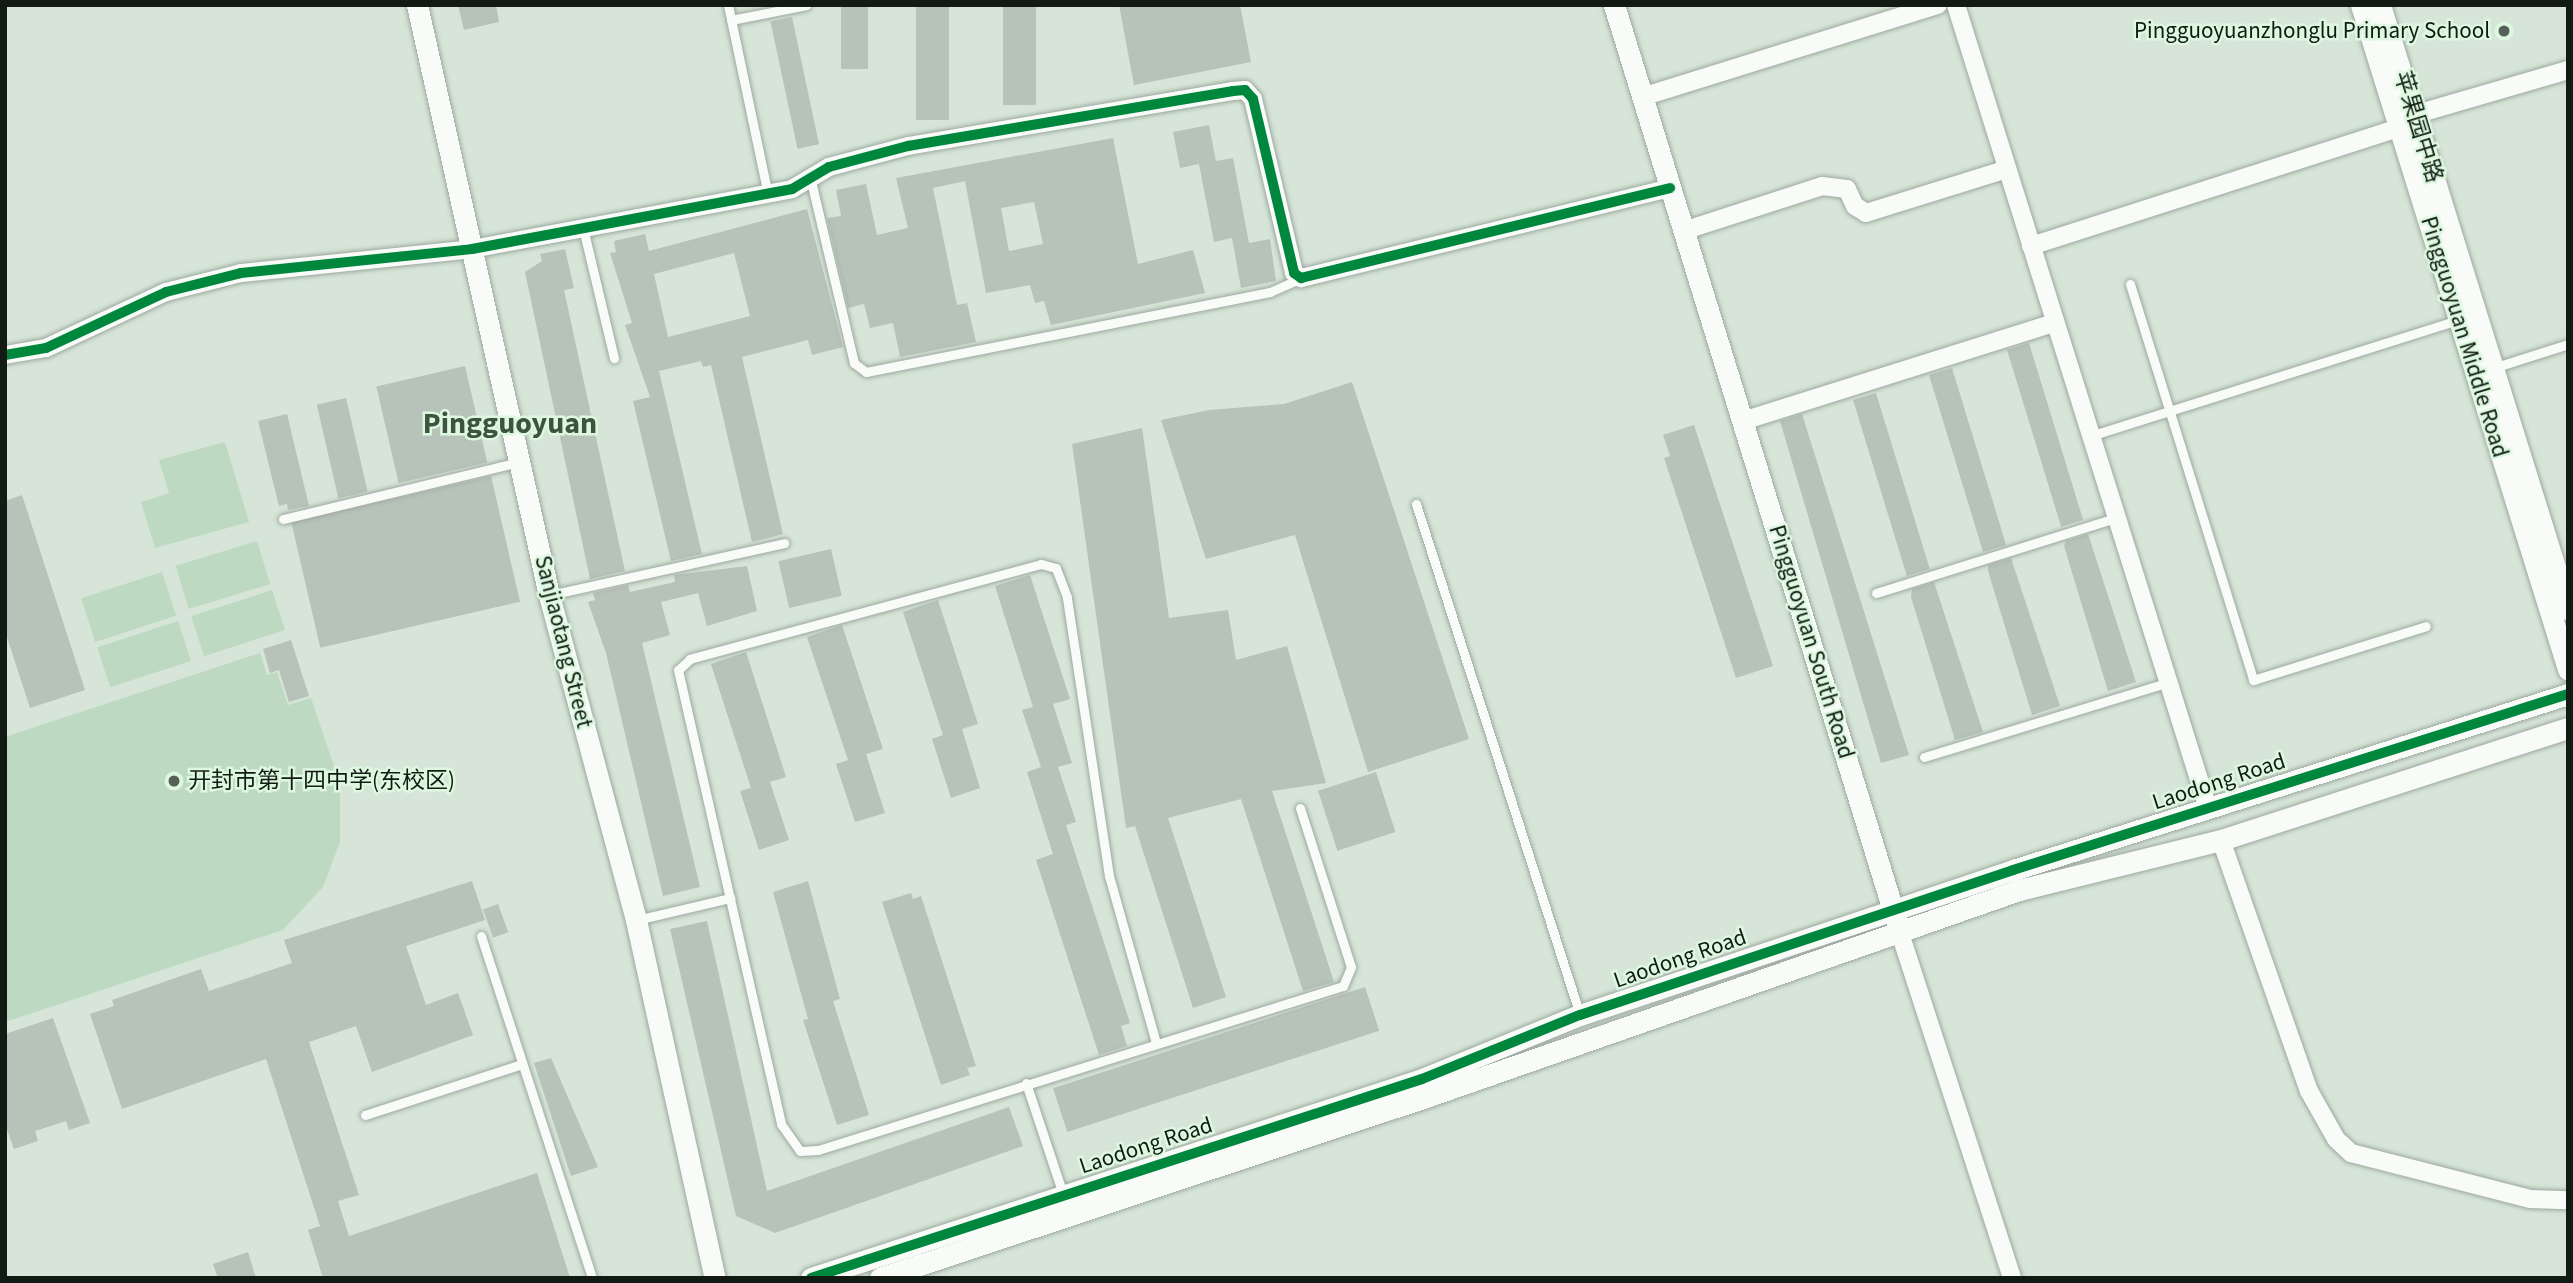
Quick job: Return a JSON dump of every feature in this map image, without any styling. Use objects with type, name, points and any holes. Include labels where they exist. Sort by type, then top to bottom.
[{"type":"street","name":"Sanjiaotang Street","points":[[417,5],[549,595],[636,920],[715,1278]]},
{"type":"street","name":"Pingguoyuan South Road","points":[[1614,5],[1896,920],[2012,1278]]},
{"type":"street","points":[[1642,97],[1938,5]]},
{"type":"street","points":[[1956,5],[2166,683],[2208,808]]},
{"type":"street","name":"Pingguoyuan Middle Road","points":[[2361,5],[2403,121],[2459,320],[2484,370],[2568,669]]},
{"type":"street","name":"苹果园中路","points":[[2380,5],[2403,121],[2484,370],[2568,609]]},
{"type":"street","points":[[2031,246],[2403,121],[2568,70]]},
{"type":"street","points":[[5,355],[46,348],[166,292],[217,279],[472,249],[768,194],[811,181],[829,167],[908,146],[1245,90],[1253,99],[1294,273],[1301,278],[1670,188]]},
{"type":"street","points":[[1683,231],[1822,186],[1847,189],[1855,206],[1866,214],[2007,169]]},
{"type":"street","points":[[1743,421],[2054,323]]},
{"type":"street","name":"Laodong Road","points":[[880,1278],[1426,1097],[1896,920],[2208,808],[2568,694]]},
{"type":"street","name":"Laodong Road","points":[[811,1278],[1422,1079],[1580,1015],[1896,920],[2221,840],[2568,728]]},
{"type":"street","points":[[2221,840],[2309,1091],[2336,1139],[2351,1153],[2530,1199],[2568,1200]]},
{"type":"lane","points":[[728,5],[768,194]]},
{"type":"lane","points":[[731,20],[807,5]]},
{"type":"lane","points":[[811,181],[854,363],[866,372],[1270,292],[1301,278]]},
{"type":"lane","points":[[583,228],[614,358]]},
{"type":"lane","points":[[2130,284],[2253,680],[2426,626]]},
{"type":"lane","points":[[2090,436],[2459,320]]},
{"type":"lane","points":[[2484,370],[2568,344]]},
{"type":"lane","points":[[283,519],[520,462]]},
{"type":"lane","points":[[1416,504],[1580,1015]]},
{"type":"lane","points":[[1876,593],[2115,518]]},
{"type":"lane","points":[[549,595],[784,543]]},
{"type":"lane","points":[[1156,1043],[1108,876],[1067,597],[1056,568],[1041,564],[690,659],[678,670],[781,1124],[800,1151],[818,1150],[1026,1083],[1156,1043],[1349,981],[1351,967],[1300,808]]},
{"type":"lane","points":[[1924,757],[2166,683]]},
{"type":"lane","points":[[636,920],[730,898]]},
{"type":"lane","points":[[481,936],[592,1278]]},
{"type":"lane","points":[[365,1115],[522,1064]]},
{"type":"lane","points":[[1026,1083],[1063,1195]]},
{"type":"green space","points":[[225,442],[249,522],[155,548],[141,502],[169,493],[159,460]]},
{"type":"green space","points":[[257,541],[270,584],[189,609],[176,566]]},
{"type":"green space","points":[[162,572],[176,616],[95,642],[81,598]]},
{"type":"green space","points":[[272,590],[285,630],[204,656],[191,616]]},
{"type":"green space","points":[[178,621],[191,661],[110,687],[97,647]]},
{"type":"green space","points":[[260,653],[267,675],[277,672],[288,705],[311,698],[340,784],[340,842],[323,887],[283,930],[5,1022],[5,737]]},
{"type":"building","points":[[458,5],[496,5],[499,22],[464,30]]},
{"type":"building","points":[[841,5],[868,5],[868,69],[841,69]]},
{"type":"building","points":[[916,5],[949,5],[949,120],[916,120]]},
{"type":"building","points":[[1003,5],[1036,5],[1036,105],[1003,105]]},
{"type":"building","points":[[1119,5],[1240,5],[1251,62],[1134,85]]},
{"type":"building","points":[[792,17],[819,144],[798,149],[770,22]]},
{"type":"building","points":[[1209,125],[1216,161],[1233,158],[1249,243],[1270,239],[1276,281],[1241,288],[1232,238],[1214,242],[1199,164],[1180,168],[1173,132]]},
{"type":"building","points":[[1113,138],[1138,264],[1193,250],[1205,293],[1051,325],[1044,301],[1035,303],[1030,285],[986,293],[965,181],[933,188],[957,305],[967,303],[976,342],[900,357],[893,323],[870,328],[864,304],[848,308],[827,218],[841,216],[836,190],[866,184],[877,235],[908,228],[896,178]],"holes":[[[1034,202],[1043,244],[1009,251],[1001,208]]]},
{"type":"building","points":[[807,209],[843,347],[812,355],[808,340],[742,357],[783,534],[752,542],[711,365],[703,367],[701,361],[659,371],[702,554],[671,561],[633,401],[650,397],[625,325],[632,323],[610,253],[616,252],[614,241],[645,234],[649,251]],"holes":[[[734,253],[750,316],[668,337],[654,274]]]},
{"type":"building","points":[[565,249],[574,288],[564,290],[625,571],[590,579],[525,272],[542,261],[540,254]]},
{"type":"building","points":[[2029,343],[2083,520],[2061,527],[2007,350]]},
{"type":"building","points":[[465,366],[487,462],[399,483],[376,386]]},
{"type":"building","points":[[1952,368],[2006,545],[1983,552],[1929,375]]},
{"type":"building","points":[[1352,382],[1469,739],[1368,772],[1295,535],[1206,559],[1161,420],[1209,410],[1284,404]]},
{"type":"building","points":[[1876,393],[1930,569],[1907,576],[1853,400]]},
{"type":"building","points":[[346,398],[368,492],[338,498],[317,405]]},
{"type":"building","points":[[287,414],[309,506],[288,510],[287,504],[279,506],[258,421]]},
{"type":"building","points":[[1802,414],[1909,755],[1881,763],[1780,421]]},
{"type":"building","points":[[1694,425],[1773,666],[1736,678],[1664,458],[1670,456],[1663,435]]},
{"type":"building","points":[[1142,428],[1169,618],[1228,610],[1236,660],[1287,646],[1326,783],[1272,791],[1334,982],[1303,991],[1241,799],[1168,818],[1226,997],[1193,1008],[1135,826],[1126,828],[1072,444]]},
{"type":"building","points":[[491,476],[520,602],[320,648],[291,522]]},
{"type":"building","points":[[22,495],[85,690],[30,708],[5,631],[5,501]]},
{"type":"building","points":[[2088,534],[2136,682],[2108,691],[2064,546],[2066,541]]},
{"type":"building","points":[[831,549],[842,596],[789,608],[778,561]]},
{"type":"building","points":[[2011,558],[2060,706],[2032,715],[1988,571],[1988,565]]},
{"type":"building","points":[[747,566],[757,611],[707,626],[698,593],[661,602],[670,635],[642,643],[700,887],[663,896],[606,653],[588,602],[595,600],[593,593],[628,585],[630,592],[675,582],[674,575]]},
{"type":"building","points":[[1030,575],[1070,699],[1053,704],[1072,763],[1058,767],[1076,822],[1066,825],[1130,1023],[1121,1026],[1127,1046],[1099,1055],[1036,860],[1053,854],[1027,772],[1041,767],[1022,710],[1033,707],[995,586]]},
{"type":"building","points":[[1934,582],[1983,732],[1955,740],[1911,597],[1912,589]]},
{"type":"building","points":[[938,600],[978,724],[962,729],[980,788],[951,798],[932,739],[943,735],[903,612]]},
{"type":"building","points":[[842,625],[883,749],[866,754],[885,813],[855,822],[836,764],[848,760],[807,637]]},
{"type":"building","points":[[291,640],[309,696],[289,702],[279,670],[270,673],[263,649]]},
{"type":"building","points":[[746,652],[786,777],[770,782],[789,840],[759,850],[740,791],[751,788],[711,664]]},
{"type":"building","points":[[1376,772],[1395,832],[1337,851],[1318,791]]},
{"type":"building","points":[[472,881],[485,920],[406,946],[426,1005],[458,993],[473,1035],[372,1072],[356,1026],[309,1042],[359,1195],[338,1201],[349,1236],[537,1173],[570,1278],[323,1278],[308,1230],[320,1226],[266,1059],[122,1109],[90,1014],[114,1006],[112,1000],[201,969],[209,991],[292,963],[284,940]]},
{"type":"building","points":[[808,881],[840,999],[833,1001],[869,1115],[837,1125],[803,1020],[808,1019],[773,892]]},
{"type":"building","points":[[911,893],[913,899],[921,896],[976,1066],[967,1068],[970,1075],[941,1085],[882,902]]},
{"type":"building","points":[[498,904],[508,932],[493,938],[483,909]]},
{"type":"building","points":[[707,921],[767,1191],[1009,1107],[1023,1146],[775,1233],[736,1216],[670,929]]},
{"type":"building","points":[[1365,987],[1379,1031],[1067,1132],[1053,1088]]},
{"type":"building","points":[[53,1018],[90,1123],[69,1130],[66,1121],[35,1131],[38,1141],[14,1149],[5,1124],[5,1034]]},
{"type":"building","points":[[551,1058],[598,1167],[571,1176],[534,1063]]},
{"type":"building","points":[[248,1252],[256,1278],[218,1278],[213,1264]]},
{"type":"cycle path","points":[[5,355],[46,348],[166,292],[241,273],[472,249],[792,189],[829,167],[908,146],[1233,91],[1245,90],[1253,99],[1294,273],[1301,278],[1670,188]]},
{"type":"cycle path","points":[[811,1278],[1422,1079],[1580,1015],[2013,870],[2568,694]]},
{"type":"place","name":"Pingguoyuanzhonglu Primary School","points":[[2504,31]]},
{"type":"place","name":"开封市第十四中学(东校区)","points":[[174,781]]},
{"type":"district","name":"Pingguoyuan","points":[[510,424]]}]
